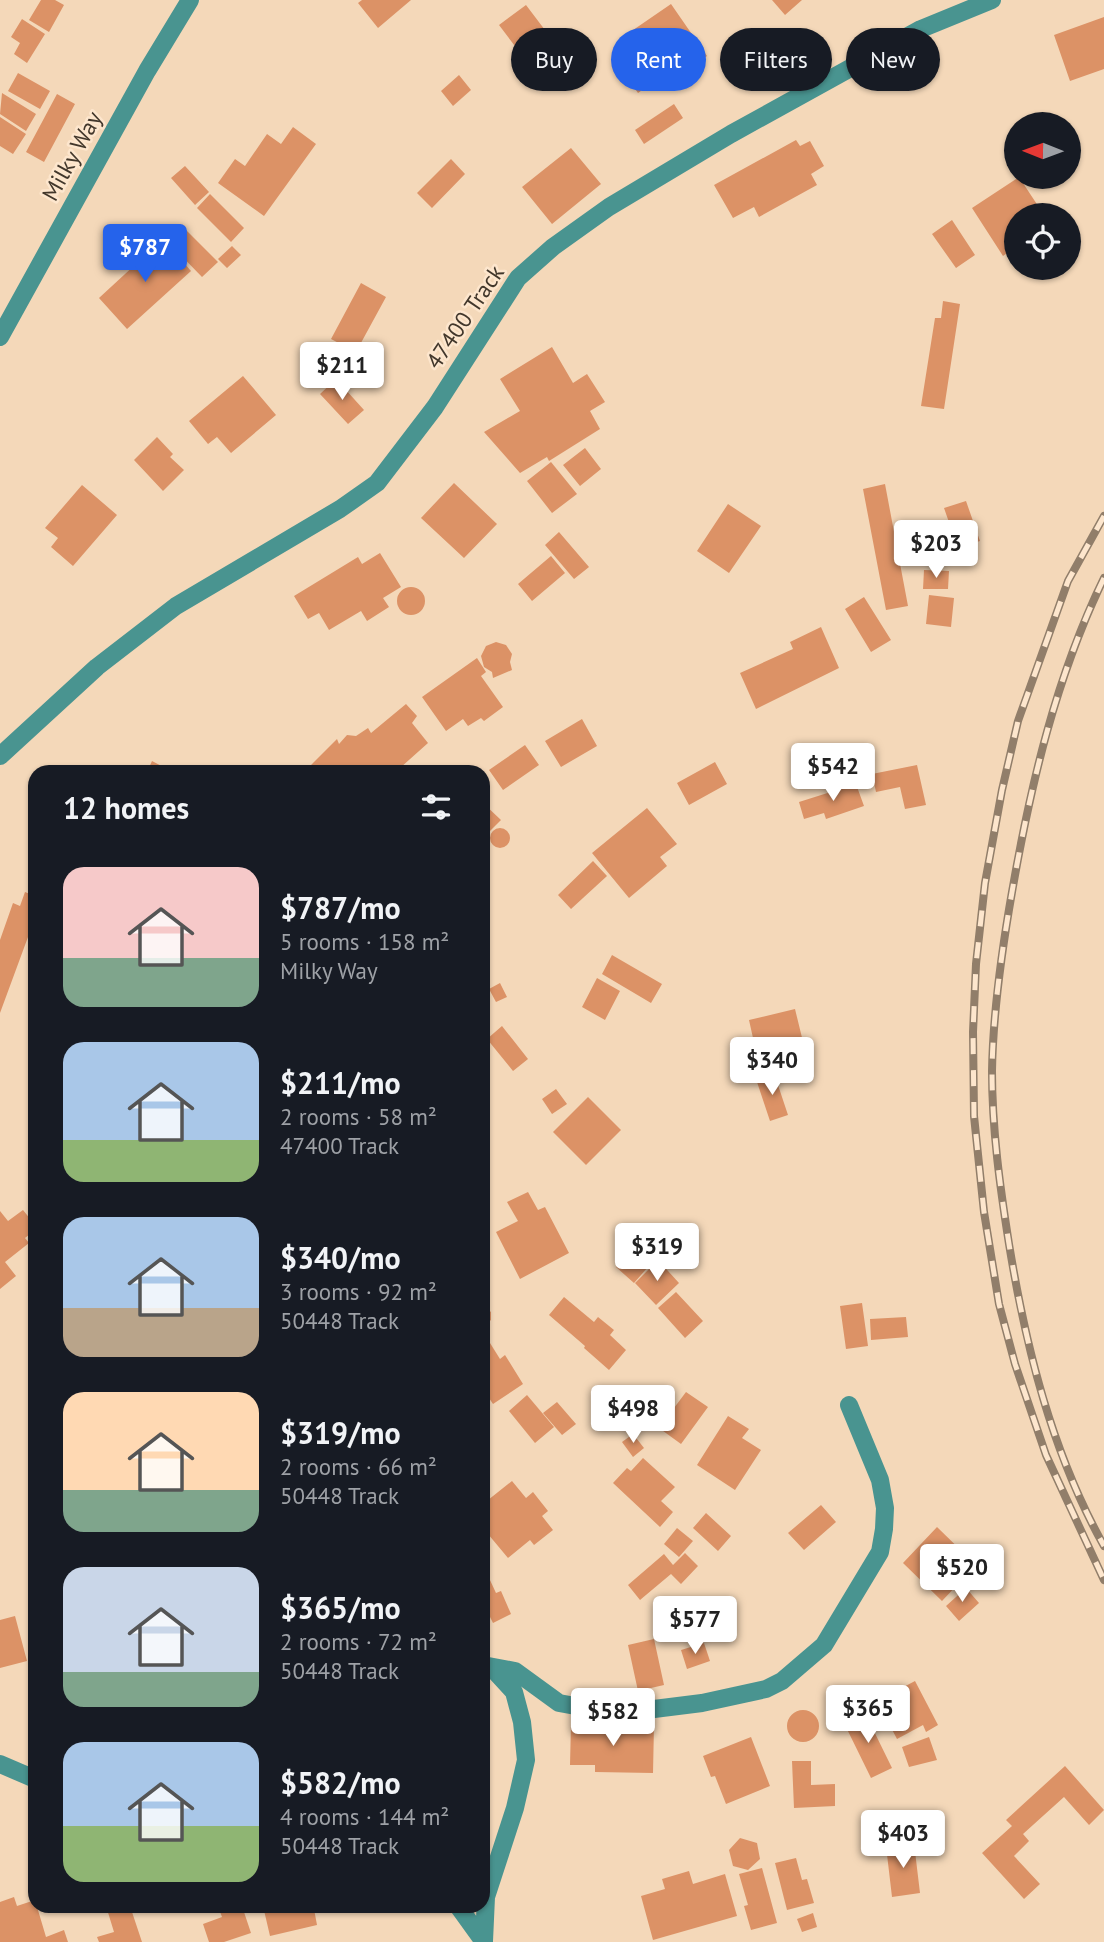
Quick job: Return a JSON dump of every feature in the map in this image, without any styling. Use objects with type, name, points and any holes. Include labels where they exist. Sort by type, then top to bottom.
[{"type":"street","name":"Milky Way","points":[[0,337],[147,71],[190,0]]},
{"type":"street","name":"47400 Track","points":[[0,756],[97,667],[176,606],[340,509],[377,483],[435,407],[517,278],[553,247],[609,207],[731,134],[921,29],[992,0]]},
{"type":"street","points":[[490,1667],[515,1671],[559,1703],[638,1711],[702,1703],[766,1689],[782,1681],[824,1646],[880,1552],[885,1508],[880,1480],[849,1405]]},
{"type":"street","points":[[490,1669],[514,1692],[522,1721],[526,1760],[515,1808],[490,1885]]},
{"type":"street","points":[[0,1765],[28,1776]]},
{"type":"street","points":[[463,1913],[484,1941]]},
{"type":"street","points":[[484,1941],[485,1913]]},
{"type":"building","points":[[41,0],[55,0],[64,5],[49,32],[29,20]]},
{"type":"building","points":[[362,0],[411,0],[378,28],[358,3]]},
{"type":"building","points":[[772,0],[802,0],[785,15]]},
{"type":"building","points":[[671,4],[688,28],[636,28]]},
{"type":"building","points":[[526,5],[543,28],[511,28],[511,41],[499,25]]},
{"type":"building","points":[[1104,17],[1104,69],[1070,81],[1054,35]]},
{"type":"building","points":[[22,19],[45,34],[27,63],[14,54],[20,43],[11,37]]},
{"type":"building","points":[[18,73],[50,91],[40,109],[8,91]]},
{"type":"building","points":[[459,75],[471,90],[453,106],[441,91]]},
{"type":"building","points":[[2,93],[36,114],[26,131],[0,114]]},
{"type":"building","points":[[57,94],[75,104],[44,162],[26,152]]},
{"type":"building","points":[[674,104],[683,118],[644,144],[635,130]]},
{"type":"building","points":[[0,117],[26,134],[13,154],[0,146]]},
{"type":"building","points":[[293,127],[316,144],[264,216],[218,183],[235,159],[245,166],[267,134],[281,144]]},
{"type":"building","points":[[796,140],[800,146],[810,141],[824,166],[811,174],[817,185],[759,217],[754,207],[733,218],[714,185]]},
{"type":"building","points":[[571,148],[601,184],[552,224],[522,187]]},
{"type":"building","points":[[451,159],[465,174],[432,208],[417,193]]},
{"type":"building","points":[[185,166],[209,192],[195,205],[171,178]]},
{"type":"building","points":[[1004,187],[1027,189],[1036,203],[1004,203],[1003,256],[972,208]]},
{"type":"building","points":[[210,194],[244,228],[231,242],[197,208]]},
{"type":"building","points":[[952,220],[975,255],[956,268],[932,234]]},
{"type":"building","points":[[180,224],[218,262],[202,277],[165,239]]},
{"type":"building","points":[[163,239],[191,271],[127,329],[99,298]]},
{"type":"building","points":[[232,246],[241,255],[227,268],[218,259]]},
{"type":"building","points":[[361,283],[386,297],[356,352],[331,339]]},
{"type":"building","points":[[943,301],[960,304],[944,409],[921,406],[935,318],[941,318]]},
{"type":"building","points":[[552,347],[573,383],[587,374],[605,402],[590,411],[600,429],[549,461],[547,457],[520,473],[484,432],[520,411],[500,379]]},
{"type":"building","points":[[243,376],[276,415],[231,453],[217,437],[208,444],[189,421]]},
{"type":"building","points":[[336,379],[364,410],[348,424],[320,394]]},
{"type":"building","points":[[157,437],[173,454],[170,457],[184,470],[163,491],[134,460]]},
{"type":"building","points":[[585,448],[601,469],[580,486],[563,465]]},
{"type":"building","points":[[551,462],[577,494],[552,513],[527,481]]},
{"type":"building","points":[[454,483],[497,524],[464,558],[421,518]]},
{"type":"building","points":[[885,484],[908,606],[886,610],[863,489]]},
{"type":"building","points":[[82,485],[117,515],[73,566],[51,547],[58,538],[45,528]]},
{"type":"building","points":[[966,501],[980,541],[958,548],[944,508]]},
{"type":"building","points":[[728,504],[761,526],[729,573],[697,551]]},
{"type":"building","points":[[559,532],[589,567],[574,579],[545,545]]},
{"type":"building","points":[[380,553],[401,587],[383,598],[389,607],[367,621],[361,611],[329,630],[319,613],[308,619],[294,596],[358,557],[362,564]]},
{"type":"building","points":[[551,556],[565,573],[532,601],[518,584]]},
{"type":"building","points":[[924,570],[949,571],[948,589],[923,589]]},
{"type":"building","points":[[411,587],[421,591],[425,601],[421,611],[411,615],[401,611],[397,601],[401,591]]},
{"type":"building","points":[[929,595],[954,598],[951,627],[926,624]]},
{"type":"building","points":[[864,597],[891,640],[871,652],[845,609]]},
{"type":"building","points":[[821,627],[839,668],[756,709],[740,673],[793,649],[790,642]]},
{"type":"building","points":[[496,642],[506,645],[512,654],[512,670],[493,678],[492,672],[484,667],[481,656],[486,646]]},
{"type":"building","points":[[477,658],[486,672],[481,676],[503,707],[484,721],[481,718],[468,726],[463,719],[446,731],[422,697]]},
{"type":"building","points":[[406,704],[417,716],[412,723],[428,743],[403,765],[311,765],[337,739],[339,744],[347,735],[356,736],[368,728],[371,733]]},
{"type":"building","points":[[582,719],[597,746],[561,767],[545,741]]},
{"type":"building","points":[[525,745],[539,765],[503,790],[490,769]]},
{"type":"building","points":[[715,762],[727,784],[689,805],[677,783]]},
{"type":"building","points":[[917,765],[926,805],[905,809],[900,787],[876,792],[872,774]]},
{"type":"building","points":[[856,784],[864,806],[826,819],[824,813],[804,819],[799,802]]},
{"type":"building","points":[[647,808],[677,844],[660,857],[667,866],[629,898],[592,853]]},
{"type":"building","points":[[490,810],[501,820],[490,831]]},
{"type":"building","points":[[496,828],[504,828],[510,838],[504,848],[496,848],[490,842],[490,834]]},
{"type":"building","points":[[593,861],[607,876],[571,909],[558,895]]},
{"type":"building","points":[[25,892],[28,893],[28,937],[0,1013],[0,940],[13,903],[20,906]]},
{"type":"building","points":[[612,955],[662,984],[651,1003],[602,974]]},
{"type":"building","points":[[597,978],[620,991],[605,1020],[582,1007]]},
{"type":"building","points":[[500,983],[507,997],[496,1002],[490,988]]},
{"type":"building","points":[[795,1009],[806,1054],[759,1065],[749,1020]]},
{"type":"building","points":[[502,1026],[528,1059],[513,1071],[490,1043],[490,1036]]},
{"type":"building","points":[[774,1073],[788,1115],[770,1121],[756,1079]]},
{"type":"building","points":[[556,1089],[567,1104],[552,1114],[542,1099]]},
{"type":"building","points":[[588,1097],[621,1130],[586,1165],[553,1132]]},
{"type":"building","points":[[528,1192],[538,1210],[545,1207],[569,1253],[520,1279],[496,1232],[518,1221],[507,1202]]},
{"type":"building","points":[[23,1210],[28,1216],[28,1236],[25,1238],[28,1244],[5,1262],[16,1276],[0,1289],[0,1211],[8,1221]]},
{"type":"building","points":[[637,1243],[655,1259],[634,1283],[616,1267]]},
{"type":"building","points":[[658,1260],[679,1283],[656,1305],[635,1283]]},
{"type":"building","points":[[676,1292],[703,1321],[685,1338],[658,1308]]},
{"type":"building","points":[[564,1297],[594,1322],[598,1317],[614,1330],[610,1335],[626,1350],[609,1370],[549,1315]]},
{"type":"building","points":[[862,1303],[868,1346],[846,1349],[840,1306]]},
{"type":"building","points":[[906,1317],[908,1337],[871,1340],[870,1319]]},
{"type":"building","points":[[490,1343],[500,1359],[505,1355],[523,1384],[493,1404],[490,1400]]},
{"type":"building","points":[[686,1392],[708,1407],[681,1444],[659,1428]]},
{"type":"building","points":[[527,1395],[554,1427],[535,1443],[509,1411]]},
{"type":"building","points":[[557,1402],[576,1424],[562,1435],[543,1413]]},
{"type":"building","points":[[728,1416],[749,1429],[742,1438],[761,1450],[735,1490],[697,1465]]},
{"type":"building","points":[[633,1434],[644,1448],[633,1457],[622,1442]]},
{"type":"building","points":[[643,1458],[675,1487],[661,1501],[673,1512],[660,1527],[613,1483],[627,1468],[631,1471]]},
{"type":"building","points":[[512,1481],[526,1498],[533,1492],[548,1511],[542,1516],[553,1530],[534,1545],[530,1540],[508,1558],[490,1536],[490,1498]]},
{"type":"building","points":[[821,1505],[836,1522],[804,1550],[788,1533]]},
{"type":"building","points":[[706,1513],[731,1536],[718,1551],[693,1528]]},
{"type":"building","points":[[937,1527],[976,1565],[942,1601],[903,1563]]},
{"type":"building","points":[[677,1528],[693,1541],[679,1557],[664,1544]]},
{"type":"building","points":[[685,1553],[698,1566],[681,1584],[671,1574],[640,1600],[628,1585],[664,1554],[673,1565]]},
{"type":"building","points":[[490,1580],[496,1593],[501,1591],[511,1614],[493,1623],[490,1617]]},
{"type":"building","points":[[966,1588],[979,1603],[959,1621],[946,1606]]},
{"type":"building","points":[[15,1616],[27,1661],[0,1668],[0,1620]]},
{"type":"building","points":[[654,1639],[664,1685],[638,1691],[628,1645]]},
{"type":"building","points":[[704,1643],[710,1661],[687,1669],[681,1650]]},
{"type":"building","points":[[915,1681],[938,1725],[926,1732],[923,1725],[897,1739],[877,1701]]},
{"type":"building","points":[[803,1710],[814,1715],[819,1726],[814,1737],[803,1742],[792,1737],[787,1726],[792,1715]]},
{"type":"building","points":[[865,1713],[892,1768],[871,1778],[844,1723]]},
{"type":"building","points":[[571,1724],[654,1725],[653,1773],[595,1772],[595,1765],[570,1765]]},
{"type":"building","points":[[751,1737],[770,1786],[726,1804],[715,1776],[711,1777],[703,1756]]},
{"type":"building","points":[[929,1737],[937,1760],[909,1767],[902,1747]]},
{"type":"building","points":[[792,1761],[811,1761],[811,1785],[835,1784],[835,1806],[794,1808]]},
{"type":"building","points":[[1065,1766],[1104,1810],[1089,1825],[1064,1797],[1023,1834],[1029,1841],[1014,1856],[1040,1884],[1024,1899],[982,1853],[1012,1826],[1006,1820]]},
{"type":"building","points":[[740,1838],[757,1843],[760,1859],[748,1870],[733,1866],[729,1850]]},
{"type":"building","points":[[914,1843],[920,1893],[892,1897],[886,1846]]},
{"type":"building","points":[[796,1858],[802,1880],[807,1879],[814,1903],[787,1910],[775,1863]]},
{"type":"building","points":[[762,1868],[777,1923],[751,1930],[744,1906],[748,1905],[739,1874]]},
{"type":"building","points":[[689,1871],[693,1884],[725,1874],[737,1916],[653,1940],[641,1896],[665,1889],[662,1879]]},
{"type":"building","points":[[14,1897],[17,1906],[28,1902],[28,1913],[39,1913],[46,1937],[64,1930],[68,1942],[0,1942],[0,1902]]},
{"type":"building","points":[[108,1913],[132,1913],[142,1942],[99,1942],[97,1937],[114,1932]]},
{"type":"building","points":[[221,1913],[244,1913],[251,1933],[224,1942],[209,1942],[203,1924],[222,1917]]},
{"type":"building","points":[[265,1913],[315,1913],[317,1925],[270,1936]]},
{"type":"building","points":[[813,1913],[817,1927],[802,1932],[797,1919]]},
{"type":"railway","points":[[1104,516],[1068,581],[1018,721],[985,883],[976,964],[973,1032],[974,1116],[984,1212],[999,1304],[1015,1364],[1046,1455],[1104,1580]]},
{"type":"railway","points":[[1104,578],[1072,654],[1037,771],[1012,892],[1002,958],[992,1071],[995,1136],[1003,1201],[1016,1283],[1033,1361],[1043,1399],[1070,1474],[1104,1546]]}]
